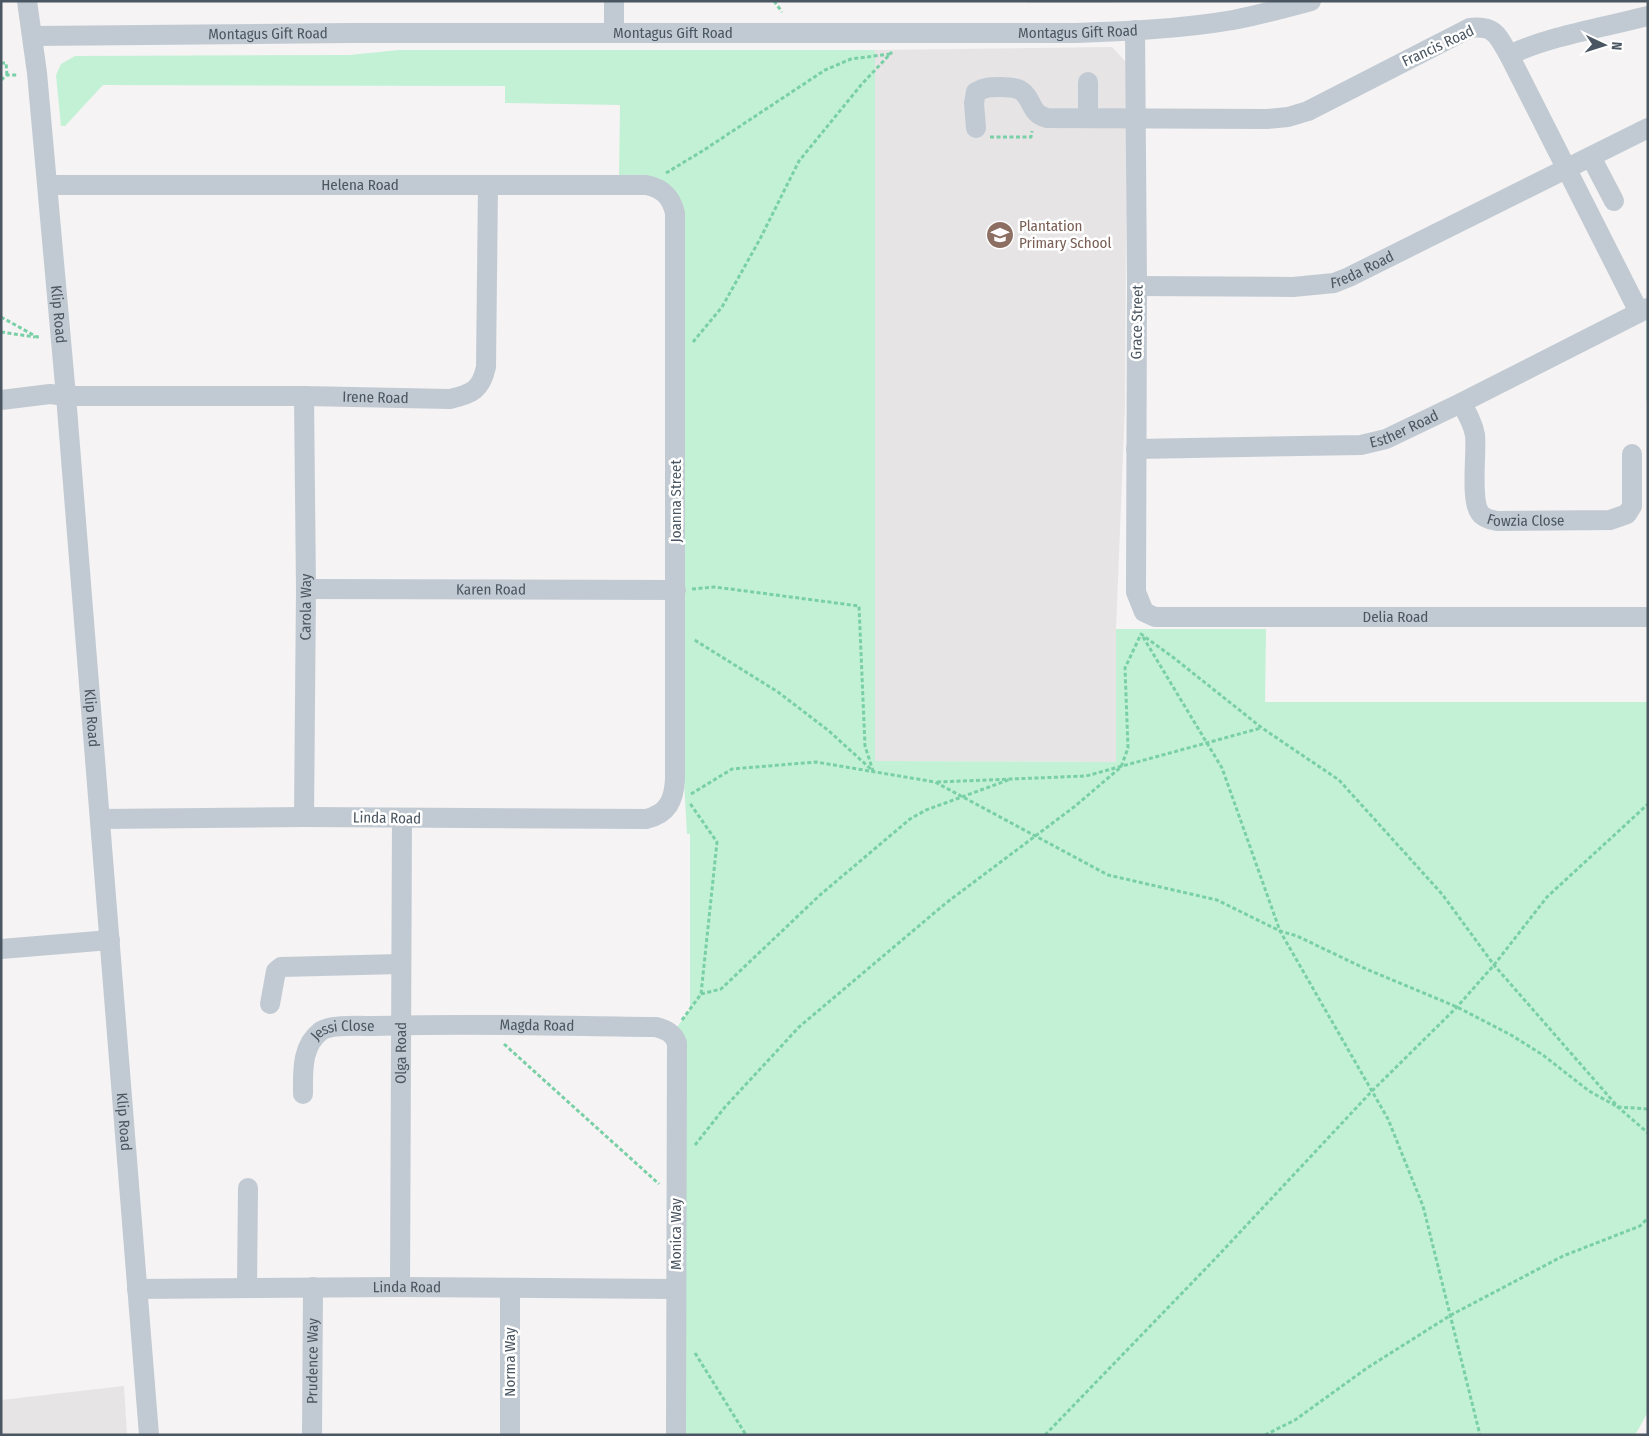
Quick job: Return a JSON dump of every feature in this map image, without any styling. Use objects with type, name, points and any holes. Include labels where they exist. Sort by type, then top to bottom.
[{"type":"street","name":"Klip Road","points":[[27,1],[48,185],[66,396],[148,1435]]},
{"type":"street","points":[[614,1],[614,32]]},
{"type":"street","name":"Montagus Gift Road","points":[[32,36],[339,33],[1075,32],[1136,30],[1234,20],[1311,1]]},
{"type":"street","points":[[1509,55],[1526,47],[1648,16]]},
{"type":"street","name":"Francis Road","points":[[1136,120],[1267,119],[1288,117],[1308,111],[1470,28],[1480,27],[1489,29],[1498,34],[1566,168],[1643,310]]},
{"type":"street","name":"Grace Street","points":[[1136,30],[1136,592],[1144,612]]},
{"type":"street","points":[[1088,82],[1088,117]]},
{"type":"street","points":[[976,128],[974,103],[976,92],[988,86],[1013,88],[1022,91],[1034,111],[1041,117],[1136,120]]},
{"type":"street","name":"Freda Road","points":[[1137,286],[1293,287],[1334,283],[1648,128]]},
{"type":"street","points":[[1590,157],[1614,201]]},
{"type":"street","name":"Helena Road","points":[[48,185],[646,185],[656,187],[669,196]]},
{"type":"street","name":"Irene Road","points":[[1,400],[50,394],[66,396],[450,398],[464,396],[477,388],[484,378],[486,367],[488,185]]},
{"type":"street","name":"Joanna Street","points":[[669,196],[675,213],[676,590],[675,784],[673,799],[669,806]]},
{"type":"street","name":"Esther Road","points":[[1136,449],[1361,445],[1386,439],[1643,310]]},
{"type":"street","name":"Carola Way","points":[[304,396],[306,589],[304,817]]},
{"type":"street","name":"Fowzia Close","points":[[1461,402],[1473,424],[1475,436],[1475,497],[1479,513],[1497,522],[1610,520],[1627,514],[1632,506],[1632,454]]},
{"type":"street","name":"Karen Road","points":[[306,589],[676,590]]},
{"type":"street","name":"Delia Road","points":[[1144,612],[1155,617],[1648,617]]},
{"type":"street","name":"Linda Road","points":[[100,818],[646,819],[663,813],[669,806]]},
{"type":"street","name":"Olga Road","points":[[400,1287],[402,819]]},
{"type":"street","points":[[1,949],[110,940]]},
{"type":"street","points":[[270,1004],[276,971],[281,968],[401,964]]},
{"type":"street","name":"Magda Road","points":[[401,1025],[656,1027],[672,1034]]},
{"type":"street","name":"Jessi Close","points":[[303,1094],[304,1064],[308,1049],[314,1037],[324,1029],[401,1025]]},
{"type":"street","name":"Monica Way","points":[[672,1034],[677,1043],[676,1435]]},
{"type":"street","points":[[248,1188],[248,1288]]},
{"type":"street","name":"Linda Road","points":[[137,1289],[313,1287],[676,1289]]},
{"type":"street","name":"Prudence Way","points":[[312,1435],[313,1287]]},
{"type":"street","name":"Norma Way","points":[[510,1289],[510,1435]]},
{"type":"path","points":[[774,1],[782,12]]},
{"type":"path","points":[[675,363],[722,307],[760,239],[799,161],[895,47]]},
{"type":"path","points":[[646,185],[704,150],[825,70],[850,59],[890,54]]},
{"type":"path","points":[[1,62],[6,63],[7,75]]},
{"type":"path","points":[[1,80],[7,75],[18,75]]},
{"type":"path","points":[[976,128],[979,138],[1031,137],[1034,111]]},
{"type":"path","points":[[1,316],[39,337],[1,332]]},
{"type":"path","points":[[676,590],[715,587],[859,606],[865,746],[873,771]]},
{"type":"path","points":[[695,1146],[725,1107],[799,1028],[946,903],[1074,807],[1121,767],[1128,748],[1125,668],[1141,634],[1144,612]]},
{"type":"path","points":[[676,628],[778,692],[829,731],[873,771]]},
{"type":"path","points":[[1141,634],[1262,728],[1340,780],[1442,894],[1494,966],[1618,1107],[1648,1133]]},
{"type":"path","points":[[1141,634],[1222,768],[1280,931],[1388,1119],[1423,1206],[1480,1435]]},
{"type":"path","points":[[672,1034],[701,994],[716,842],[686,797],[732,769],[816,762],[935,782],[1086,776],[1262,728]]},
{"type":"path","points":[[701,994],[721,989],[820,895],[910,819],[926,810],[961,796],[1011,779]]},
{"type":"path","points":[[935,782],[1108,875],[1218,900],[1280,931],[1297,936],[1366,969],[1457,1008],[1511,1035],[1543,1054],[1589,1091],[1618,1107],[1648,1109]]},
{"type":"path","points":[[1045,1435],[1214,1260],[1372,1091],[1457,1008],[1494,966],[1547,897],[1648,804]]},
{"type":"path","points":[[491,1026],[492,1033],[663,1188],[676,1188]]},
{"type":"path","points":[[1265,1435],[1295,1420],[1367,1368],[1451,1315],[1563,1256],[1640,1226],[1648,1218]]},
{"type":"path","points":[[676,1323],[746,1435]]},
{"type":"shaded area","points":[[1026,1],[1129,1],[1114,3],[1026,3]]},
{"type":"shaded area","name":"Plantation Primary School","points":[[1112,47],[1127,63],[1125,406],[1116,629],[1117,762],[875,761],[875,50]]},
{"type":"shaded area","points":[[124,1386],[127,1435],[1,1435],[1,1400]]},
{"type":"green space","points":[[399,50],[875,50],[875,761],[1116,762],[1116,629],[1266,629],[1265,702],[1648,702],[1648,1412],[1635,1435],[682,1435],[675,1030],[690,1009],[690,834],[687,834],[683,762],[684,213],[619,177],[620,105],[505,103],[505,86],[103,85],[65,126],[61,126],[56,75],[61,64],[75,56],[350,55]]},
{"type":"green space","points":[[1648,316],[1648,401],[1646,401],[1646,317]]},
{"type":"place","name":"Plantation Primary School","points":[[1000,235]]}]
